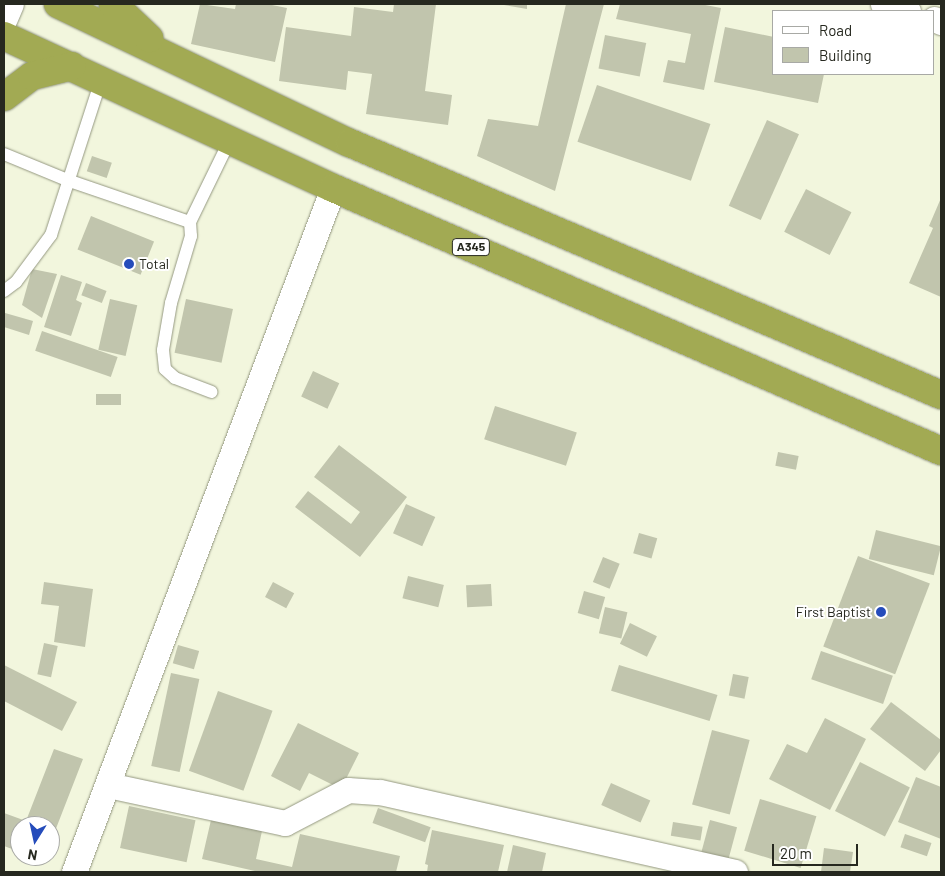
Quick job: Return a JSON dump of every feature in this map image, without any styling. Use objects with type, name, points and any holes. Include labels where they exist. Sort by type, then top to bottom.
[{"type":"highway","points":[[58,4],[350,143],[941,395]]},
{"type":"highway","points":[[113,4],[175,60]]},
{"type":"highway","name":"A345","points":[[4,36],[333,188],[941,451]]},
{"type":"highway","points":[[4,96],[32,76],[72,66]]},
{"type":"street","points":[[4,18],[10,4]]},
{"type":"street","points":[[883,4],[904,10]]},
{"type":"street","points":[[74,872],[333,188]]},
{"type":"street","points":[[108,785],[285,823],[348,790],[380,792],[735,872]]},
{"type":"lane","points":[[4,291],[16,282],[51,235],[67,180],[101,80]]},
{"type":"lane","points":[[211,392],[175,378],[165,369],[163,350],[172,303],[191,236],[190,222],[230,140]]},
{"type":"lane","points":[[4,154],[67,180],[190,222]]},
{"type":"building","points":[[200,4],[235,9],[236,4],[267,4],[287,8],[275,62],[191,44]]},
{"type":"building","points":[[394,4],[436,4],[425,91],[452,95],[448,125],[366,114],[372,74],[348,71],[346,90],[279,81],[286,27],[351,36],[354,7],[393,12]]},
{"type":"building","points":[[498,4],[527,4],[527,9]]},
{"type":"building","points":[[566,4],[604,4],[555,191],[477,156],[488,119],[538,126]]},
{"type":"building","points":[[620,4],[700,4],[721,8],[704,90],[663,82],[668,60],[685,63],[691,34],[616,19]]},
{"type":"building","points":[[725,27],[772,37],[772,75],[824,75],[818,103],[714,82]]},
{"type":"building","points":[[605,35],[646,43],[640,76],[599,68]]},
{"type":"building","points":[[597,85],[710,124],[691,181],[577,142]]},
{"type":"building","points":[[767,120],[799,134],[761,220],[729,206]]},
{"type":"building","points":[[92,156],[112,163],[107,178],[87,171]]},
{"type":"building","points":[[806,189],[851,212],[830,255],[784,232]]},
{"type":"building","points":[[941,198],[941,297],[909,283],[933,228],[929,226]]},
{"type":"building","points":[[91,216],[154,241],[141,275],[78,249]]},
{"type":"building","points":[[32,269],[57,274],[42,318],[22,305]]},
{"type":"building","points":[[61,275],[82,282],[76,300],[82,303],[71,336],[44,327]]},
{"type":"building","points":[[86,283],[107,291],[102,303],[81,295]]},
{"type":"building","points":[[110,299],[137,305],[126,356],[98,350]]},
{"type":"building","points":[[186,299],[233,309],[222,363],[175,353]]},
{"type":"building","points":[[5,313],[33,321],[29,335],[4,327]]},
{"type":"building","points":[[42,331],[118,357],[111,377],[35,351]]},
{"type":"building","points":[[313,371],[339,383],[327,409],[301,396]]},
{"type":"building","points":[[96,394],[121,394],[121,405],[96,405]]},
{"type":"building","points":[[495,406],[577,433],[566,466],[484,439]]},
{"type":"building","points":[[339,445],[407,497],[360,557],[295,507],[308,491],[351,524],[360,512],[314,477]]},
{"type":"building","points":[[778,452],[799,456],[796,470],[775,466]]},
{"type":"building","points":[[406,504],[435,517],[422,546],[393,533]]},
{"type":"building","points":[[876,530],[941,546],[934,575],[869,559]]},
{"type":"building","points":[[639,533],[657,538],[651,558],[633,553]]},
{"type":"building","points":[[858,556],[930,584],[895,674],[823,647]]},
{"type":"building","points":[[603,557],[620,564],[610,589],[593,582]]},
{"type":"building","points":[[408,576],[444,585],[438,607],[402,598]]},
{"type":"building","points":[[44,582],[93,589],[85,647],[54,642],[59,606],[41,604]]},
{"type":"building","points":[[273,582],[294,593],[286,608],[265,597]]},
{"type":"building","points":[[491,584],[492,606],[467,607],[466,585]]},
{"type":"building","points":[[584,591],[605,597],[599,619],[578,613]]},
{"type":"building","points":[[605,607],[627,612],[621,638],[599,633]]},
{"type":"building","points":[[630,623],[657,636],[647,657],[620,644]]},
{"type":"building","points":[[44,643],[58,646],[51,677],[37,674]]},
{"type":"building","points":[[178,645],[199,651],[194,669],[173,663]]},
{"type":"building","points":[[821,651],[893,676],[883,704],[811,679]]},
{"type":"building","points":[[4,665],[77,702],[62,731],[4,701]]},
{"type":"building","points":[[619,665],[717,695],[710,721],[611,691]]},
{"type":"building","points":[[171,673],[199,679],[180,772],[151,766]]},
{"type":"building","points":[[733,674],[749,677],[745,699],[729,696]]},
{"type":"building","points":[[218,691],[273,711],[243,791],[189,771]]},
{"type":"building","points":[[891,702],[941,740],[941,750],[925,771],[870,729]]},
{"type":"building","points":[[825,718],[866,739],[830,810],[769,779],[787,744],[807,753]]},
{"type":"building","points":[[298,723],[359,753],[341,789],[309,773],[300,791],[271,776]]},
{"type":"building","points":[[712,730],[750,740],[730,814],[692,804]]},
{"type":"building","points":[[54,749],[83,759],[60,818],[60,816],[28,816]]},
{"type":"building","points":[[860,762],[910,787],[885,836],[835,811]]},
{"type":"building","points":[[916,777],[941,787],[941,839],[898,822]]},
{"type":"building","points":[[611,783],[650,800],[641,822],[601,805]]},
{"type":"building","points":[[760,799],[816,816],[801,868],[744,851]]},
{"type":"building","points":[[129,806],[196,820],[187,862],[120,848]]},
{"type":"building","points":[[378,808],[431,827],[425,842],[373,823]]},
{"type":"building","points":[[4,813],[12,816],[10,816],[10,848],[4,846]]},
{"type":"building","points":[[211,820],[262,831],[256,859],[292,867],[300,834],[400,856],[396,872],[259,872],[202,859]]},
{"type":"building","points":[[710,820],[737,827],[728,861],[701,854]]},
{"type":"building","points":[[673,822],[703,827],[700,841],[671,836]]},
{"type":"building","points":[[432,830],[504,845],[498,872],[427,872],[428,865],[425,864]]},
{"type":"building","points":[[905,834],[931,843],[927,856],[900,847]]},
{"type":"building","points":[[513,845],[546,853],[542,872],[507,872]]},
{"type":"building","points":[[824,848],[853,852],[850,872],[821,872]]},
{"type":"place","name":"Total","points":[[129,264]]},
{"type":"place","name":"First Baptist","points":[[881,612]]}]
